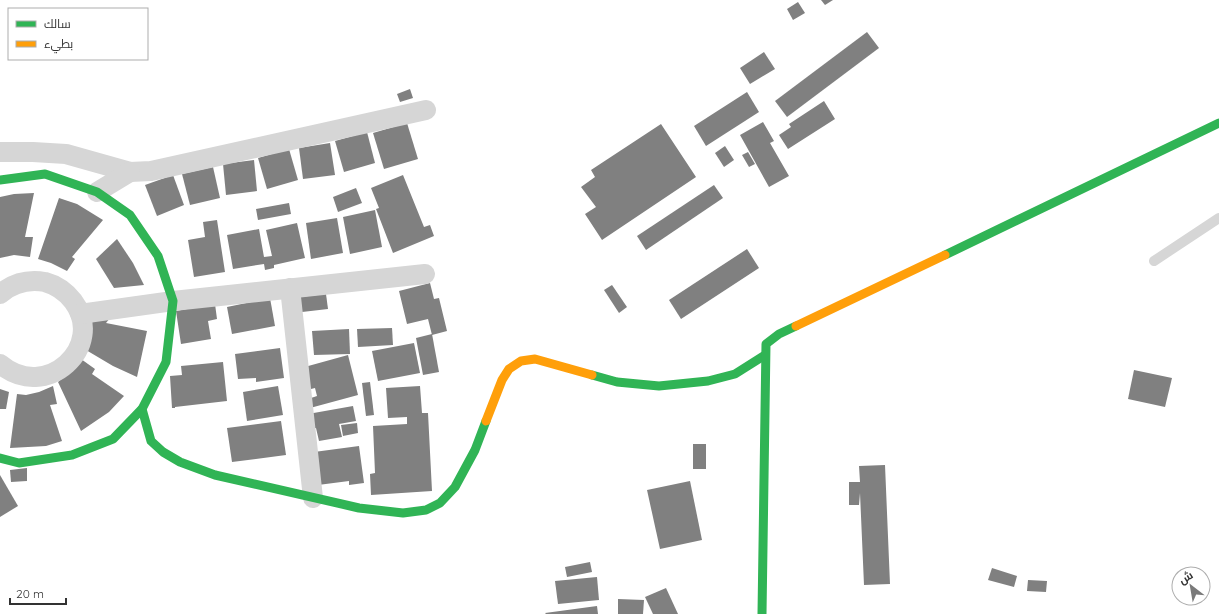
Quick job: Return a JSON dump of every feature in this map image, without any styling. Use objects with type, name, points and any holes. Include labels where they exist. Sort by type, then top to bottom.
[{"type":"street","points":[[0,152],[66,154],[130,172],[151,171],[426,110]]},
{"type":"street","points":[[762,614],[766,344],[779,334],[1219,123]]},
{"type":"street","points":[[97,192],[130,172]]},
{"type":"street","points":[[0,180],[44,174],[97,192],[130,216],[154,250],[158,256],[173,301],[166,362],[142,409],[113,439],[72,455],[19,463],[0,458]]},
{"type":"street","points":[[80,314],[173,301],[425,274]]},
{"type":"street","points":[[0,294],[16,284],[27,281],[49,283],[60,288],[75,304],[80,314],[82,330],[79,345],[68,363],[60,370],[50,375],[40,377],[19,375],[9,371],[0,364]]},
{"type":"street","points":[[290,288],[313,498]]},
{"type":"street","points":[[142,409],[151,441],[163,452],[180,462],[215,475],[313,498],[358,508],[402,513],[426,510],[440,503],[455,487],[475,450],[502,380],[509,369],[521,361],[535,359],[617,382],[659,386],[708,381],[735,374],[765,355]]},
{"type":"lane","points":[[1154,261],[1219,218]]},
{"type":"building","points":[[821,0],[833,0],[825,5]]},
{"type":"building","points":[[798,2],[805,13],[793,20],[787,9]]},
{"type":"building","points":[[867,32],[879,48],[787,117],[775,101]]},
{"type":"building","points":[[764,52],[775,69],[750,84],[740,68]]},
{"type":"building","points":[[410,89],[413,98],[400,102],[397,94]]},
{"type":"building","points":[[747,92],[759,112],[706,146],[694,126]]},
{"type":"building","points":[[824,101],[835,119],[788,149],[779,135],[791,127],[789,124]]},
{"type":"building","points":[[763,122],[774,141],[770,143],[789,176],[769,187],[740,135]]},
{"type":"building","points":[[407,123],[418,159],[384,169],[373,133]]},
{"type":"building","points":[[661,124],[696,177],[602,240],[585,214],[596,207],[581,187],[595,177],[591,170]]},
{"type":"building","points":[[367,132],[375,163],[344,172],[335,141]]},
{"type":"building","points":[[330,143],[335,175],[303,179],[299,148]]},
{"type":"building","points":[[725,146],[734,160],[724,167],[715,153]]},
{"type":"building","points":[[289,149],[298,180],[267,189],[258,158]]},
{"type":"building","points":[[748,152],[755,164],[749,167],[742,155]]},
{"type":"building","points":[[254,160],[257,191],[226,195],[223,164]]},
{"type":"building","points":[[213,167],[220,198],[190,205],[182,174]]},
{"type":"building","points":[[173,175],[184,205],[157,216],[145,185]]},
{"type":"building","points":[[403,175],[424,227],[430,225],[434,236],[393,253],[376,209],[379,208],[371,188]]},
{"type":"building","points":[[714,185],[723,198],[646,250],[637,236]]},
{"type":"building","points":[[356,188],[362,203],[338,212],[333,197]]},
{"type":"building","points":[[34,193],[25,237],[33,237],[30,257],[14,255],[0,258],[0,197],[14,194]]},
{"type":"building","points":[[59,198],[77,204],[103,220],[72,257],[75,259],[67,271],[51,263],[38,259]]},
{"type":"building","points":[[289,203],[291,214],[258,220],[256,209]]},
{"type":"building","points":[[375,210],[382,247],[350,254],[343,217]]},
{"type":"building","points":[[337,218],[343,253],[311,259],[306,223]]},
{"type":"building","points":[[217,220],[225,272],[194,277],[188,240],[205,237],[203,222]]},
{"type":"building","points":[[297,223],[305,258],[274,265],[274,268],[265,270],[264,264],[233,269],[227,235],[259,229],[264,257],[272,256],[266,230]]},
{"type":"building","points":[[117,239],[133,263],[144,285],[114,288],[96,259]]},
{"type":"building","points":[[747,249],[759,268],[681,319],[669,300]]},
{"type":"building","points":[[430,283],[434,299],[439,298],[447,331],[432,335],[428,319],[407,324],[399,291]]},
{"type":"building","points":[[612,285],[627,307],[619,313],[604,290]]},
{"type":"building","points":[[326,294],[328,309],[302,312],[300,297]]},
{"type":"building","points":[[270,298],[275,326],[232,334],[227,307]]},
{"type":"building","points":[[215,304],[217,319],[208,321],[211,339],[181,344],[176,311]]},
{"type":"building","points":[[91,317],[110,318],[106,323],[147,331],[137,377],[113,366],[86,350]]},
{"type":"building","points":[[392,328],[393,345],[358,347],[357,329]]},
{"type":"building","points":[[349,329],[350,354],[314,355],[312,331]]},
{"type":"building","points":[[432,334],[439,372],[423,375],[416,338]]},
{"type":"building","points":[[414,343],[420,373],[378,381],[372,351]]},
{"type":"building","points":[[280,348],[284,378],[256,382],[256,378],[238,379],[235,354]]},
{"type":"building","points":[[348,355],[358,395],[310,408],[308,399],[317,396],[315,388],[307,390],[301,368]]},
{"type":"building","points":[[81,359],[95,369],[92,374],[124,396],[109,412],[81,431],[58,382],[72,370]]},
{"type":"building","points":[[223,362],[227,401],[172,408],[170,376],[182,375],[181,366]]},
{"type":"building","points":[[1134,370],[1172,378],[1165,407],[1128,399]]},
{"type":"building","points":[[370,382],[374,415],[366,416],[362,383]]},
{"type":"building","points":[[53,386],[57,404],[50,405],[62,441],[46,446],[10,448],[17,394],[26,395],[39,392]]},
{"type":"building","points":[[278,386],[283,415],[247,421],[243,392]]},
{"type":"building","points":[[420,386],[422,413],[428,413],[432,491],[371,495],[370,474],[375,473],[373,426],[407,424],[407,417],[388,418],[386,388]]},
{"type":"building","points":[[0,389],[9,392],[6,409],[0,409]]},
{"type":"building","points":[[353,406],[356,421],[339,424],[342,437],[319,441],[316,428],[311,429],[308,414]]},
{"type":"building","points":[[281,421],[286,455],[232,462],[227,428]]},
{"type":"building","points":[[357,423],[358,433],[343,436],[341,425]]},
{"type":"building","points":[[693,444],[706,444],[706,469],[693,469]]},
{"type":"building","points":[[359,446],[364,483],[349,485],[349,481],[318,485],[314,452]]},
{"type":"building","points":[[885,465],[890,584],[864,585],[860,493],[859,505],[849,505],[849,482],[860,482],[859,466]]},
{"type":"building","points":[[27,468],[27,481],[11,482],[10,470]]},
{"type":"building","points":[[0,475],[18,506],[0,517]]},
{"type":"building","points":[[690,481],[702,540],[660,549],[647,490]]},
{"type":"building","points":[[590,562],[592,572],[567,577],[565,567]]},
{"type":"building","points":[[992,568],[1017,576],[1014,587],[988,580]]},
{"type":"building","points":[[597,577],[599,600],[558,604],[555,581]]},
{"type":"building","points":[[1028,580],[1047,581],[1046,592],[1027,591]]},
{"type":"building","points":[[666,588],[678,614],[653,614],[645,597]]},
{"type":"building","points":[[618,599],[644,600],[643,614],[618,614]]},
{"type":"building","points":[[597,606],[598,614],[545,613]]},
{"type":"traffic: fast","points":[[945,255],[1219,123]]},
{"type":"traffic: fast","points":[[0,180],[45,174],[97,192],[130,215],[158,256],[173,301],[166,362],[142,409],[113,439],[72,455],[19,463],[0,458]]},
{"type":"traffic: fast","points":[[762,614],[766,344],[779,334],[796,326]]},
{"type":"traffic: fast","points":[[592,375],[617,382],[659,386],[708,381],[735,374],[765,355]]},
{"type":"traffic: fast","points":[[142,409],[151,441],[163,452],[180,462],[215,475],[359,508],[403,513],[426,510],[440,503],[455,487],[475,450],[486,421]]},
{"type":"traffic: slow","points":[[796,326],[945,255]]},
{"type":"traffic: slow","points":[[486,421],[502,380],[509,369],[521,361],[535,359],[592,375]]}]
